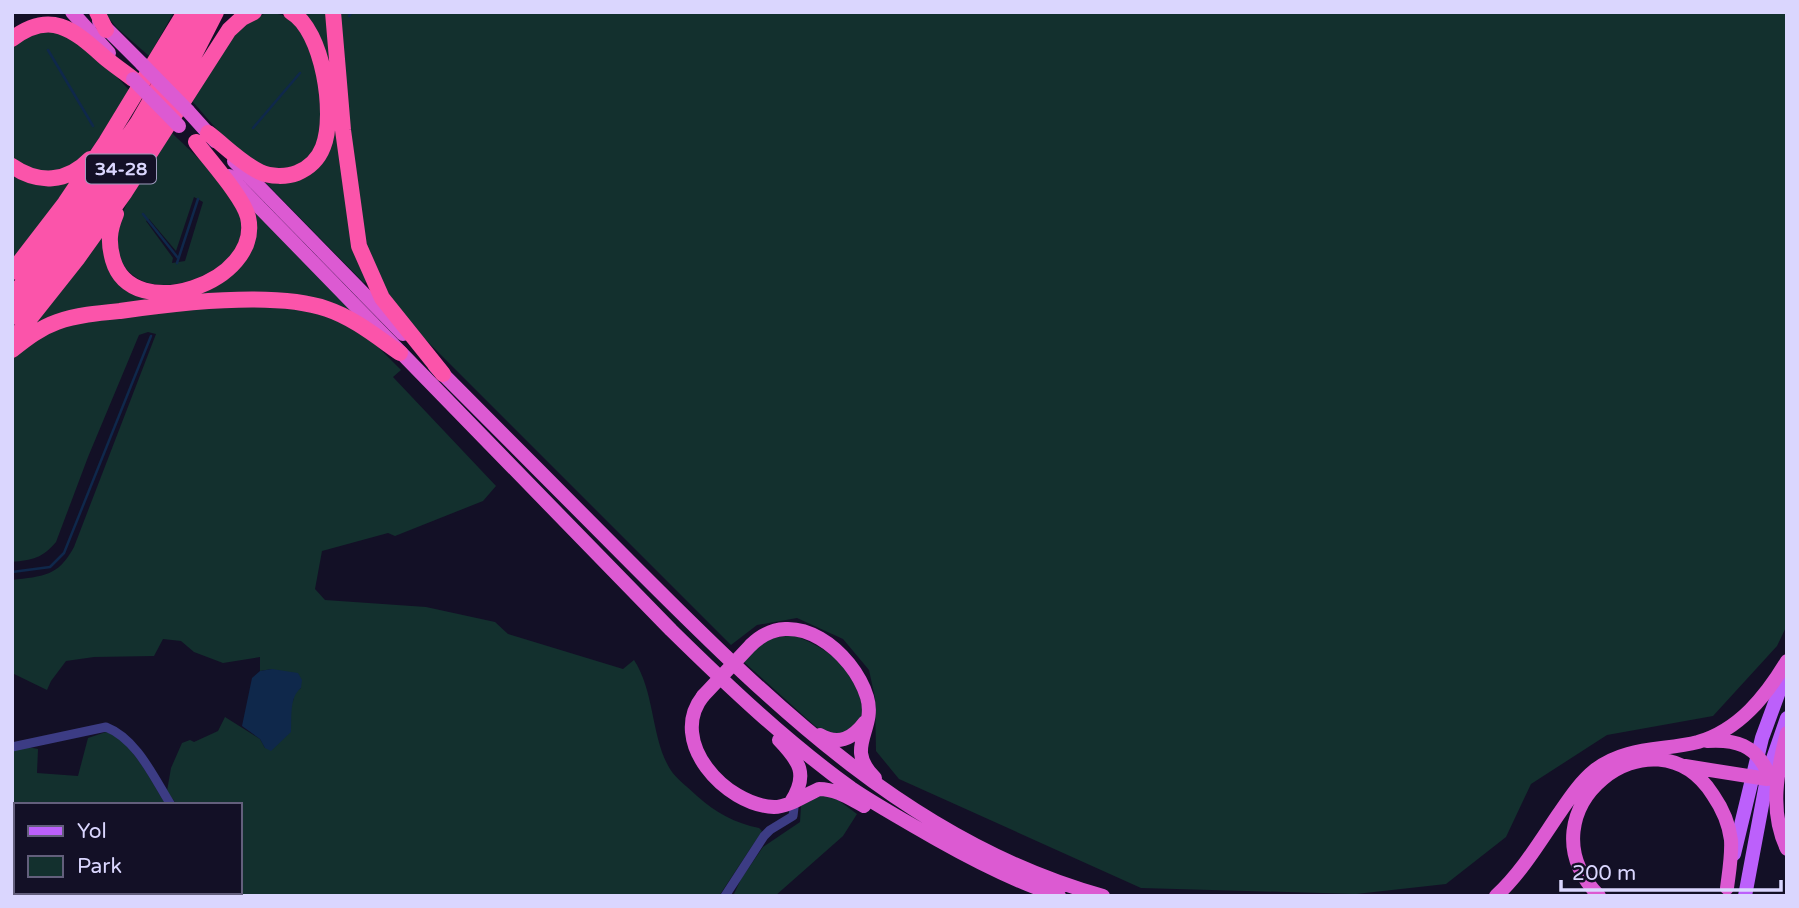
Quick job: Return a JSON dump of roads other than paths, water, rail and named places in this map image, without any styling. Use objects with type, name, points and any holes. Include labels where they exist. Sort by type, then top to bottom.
[{"type":"highway","points":[[72,12],[179,126],[261,173],[289,176],[312,165],[318,156],[326,134],[327,110],[323,68],[308,29],[291,12]]},
{"type":"highway","points":[[91,12],[188,111],[237,194],[248,218],[249,229],[243,251],[228,269],[197,287],[154,293],[131,284],[115,266],[109,239],[125,192]]},
{"type":"highway","points":[[97,12],[106,30]]},
{"type":"highway","points":[[12,272],[65,203],[106,142],[185,12]]},
{"type":"highway","name":"34-28","points":[[12,297],[64,229],[138,122],[202,12]]},
{"type":"highway","name":"34-28","points":[[12,317],[77,237],[191,61],[216,12]]},
{"type":"highway","points":[[209,58],[233,12]]},
{"type":"highway","points":[[12,341],[77,259],[125,192],[229,30],[242,18],[254,12]]},
{"type":"highway","points":[[333,12],[343,130],[359,246],[382,298],[443,374]]},
{"type":"highway","points":[[12,39],[32,27],[55,26],[70,29],[134,79]]},
{"type":"highway","points":[[202,138],[400,352],[797,760],[801,780],[792,802]]},
{"type":"highway","points":[[202,138],[770,699],[843,760],[901,803],[966,839],[1047,878],[1103,896]]},
{"type":"highway","points":[[12,166],[37,178],[50,180],[62,177],[86,164],[106,142]]},
{"type":"highway","points":[[12,350],[38,330],[77,316],[197,303],[300,301],[345,317],[400,352]]},
{"type":"highway","points":[[901,803],[869,772],[863,762],[861,743],[869,706],[862,683],[846,661],[825,643],[801,630],[785,628],[763,634],[702,696],[693,711],[690,726],[695,746],[709,771],[734,793],[752,802],[773,807],[792,802],[819,789],[832,790],[978,862],[1059,896]]},
{"type":"highway","points":[[1697,742],[1722,731],[1754,708],[1787,660]]},
{"type":"highway","points":[[710,668],[783,734],[852,788],[978,862]]},
{"type":"highway","points":[[770,699],[819,734],[834,741],[851,737],[868,718]]},
{"type":"highway","points":[[1787,733],[1778,775],[1776,806],[1787,849]]},
{"type":"highway","points":[[1496,896],[1509,883],[1569,800],[1604,763],[1635,752],[1697,742],[1733,741],[1746,745],[1758,755]]},
{"type":"highway","points":[[1599,896],[1581,872],[1573,841],[1581,803],[1601,778],[1615,768],[1641,760],[1762,776]]},
{"type":"highway","points":[[1680,765],[1708,787],[1728,825],[1731,840],[1727,892]]},
{"type":"main road","points":[[1745,896],[1762,776],[1758,755],[1787,670]]},
{"type":"main road","points":[[1727,892],[1762,776],[1787,718]]},
{"type":"street","points":[[12,747],[106,727],[118,733],[133,747],[170,803]]},
{"type":"street","points":[[725,896],[764,836],[793,816],[792,802]]},
{"type":"water","points":[[272,669],[298,673],[302,680],[301,688],[293,702],[291,732],[271,751],[242,726],[252,678],[260,671]]},
{"type":"waterway","points":[[349,16],[352,12]]},
{"type":"waterway","points":[[48,50],[93,126]]},
{"type":"waterway","points":[[253,128],[300,73]]},
{"type":"waterway","points":[[177,263],[198,199]]},
{"type":"waterway","points":[[143,214],[178,258]]},
{"type":"waterway","points":[[12,572],[50,567],[64,553],[151,336]]}]
